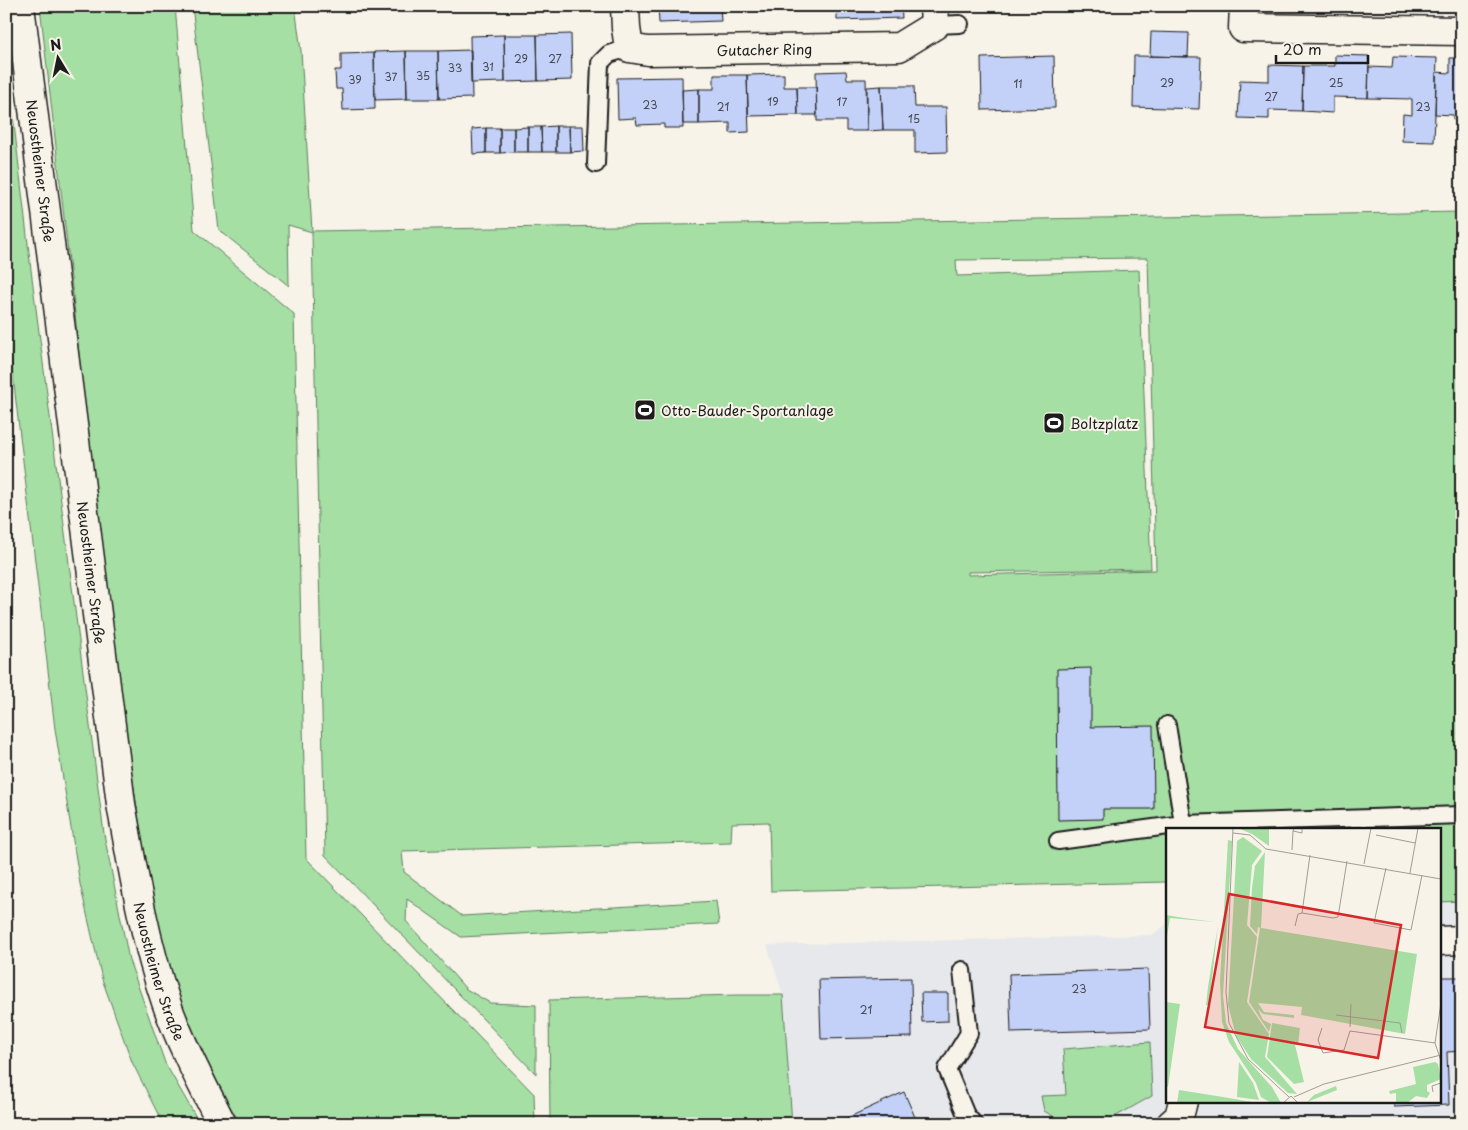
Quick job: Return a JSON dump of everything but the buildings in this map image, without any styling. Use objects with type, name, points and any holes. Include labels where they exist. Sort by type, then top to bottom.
[{"type":"main road","name":"Neuostheimer Straße","points":[[20,6],[121,804],[134,878],[150,950],[166,1003],[189,1059],[222,1124]]},
{"type":"main road","points":[[625,6],[629,48]]},
{"type":"main road","points":[[1244,6],[1243,28],[1462,31]]},
{"type":"main road","name":"Gutacher Ring","points":[[629,48],[648,52],[899,47],[943,18]]},
{"type":"main road","points":[[1440,941],[1462,940]]},
{"type":"main road","points":[[1171,1124],[1179,1117],[1183,1102]]},
{"type":"lane","points":[[596,164],[600,63],[609,54],[629,48]]},
{"type":"lane","points":[[1167,725],[1184,826]]},
{"type":"lane","points":[[1167,828],[1462,815]]},
{"type":"lane","points":[[1058,841],[1166,828]]},
{"type":"lane","points":[[962,970],[969,1033],[947,1068],[966,1115],[974,1124]]},
{"type":"shaded area","points":[[1440,900],[1462,900],[1462,1124],[792,1124],[783,995],[767,945],[1152,935],[1166,925],[1166,1102],[1440,1102]]},
{"type":"green space","points":[[40,6],[175,6],[194,230],[294,314],[306,858],[534,1094],[535,1124],[241,1124],[221,1093],[185,1017],[153,912],[124,723],[95,517],[75,314]]},
{"type":"green space","name":"Otto-Bauder-Sportanlage","points":[[192,6],[295,6],[301,51],[312,231],[1462,212],[1462,901],[1440,902],[1440,828],[1166,828],[1166,882],[771,891],[769,822],[732,823],[731,842],[402,851],[404,872],[462,916],[716,901],[719,924],[461,937],[407,899],[406,921],[466,989],[490,1003],[536,1005],[536,1074],[325,855],[312,232],[288,225],[289,286],[219,230]],"holes":[[[1148,258],[1156,570],[968,575],[968,572],[1151,569],[1139,270],[957,276],[956,260]]]},
{"type":"green space","points":[[6,55],[31,270],[104,834],[129,960],[165,1063],[200,1124],[163,1124],[132,1062],[102,979],[80,884],[55,729],[6,318]]},
{"type":"green space","points":[[783,995],[792,1124],[550,1124],[549,1000]]},
{"type":"green space","points":[[1150,1042],[1152,1096],[1102,1124],[1067,1124],[1044,1111],[1041,1096],[1066,1095],[1063,1049]]},
{"type":"place","name":"Otto-Bauder-Sportanlage","points":[[645,410]]},
{"type":"place","name":"Boltzplatz","points":[[1054,423]]}]
